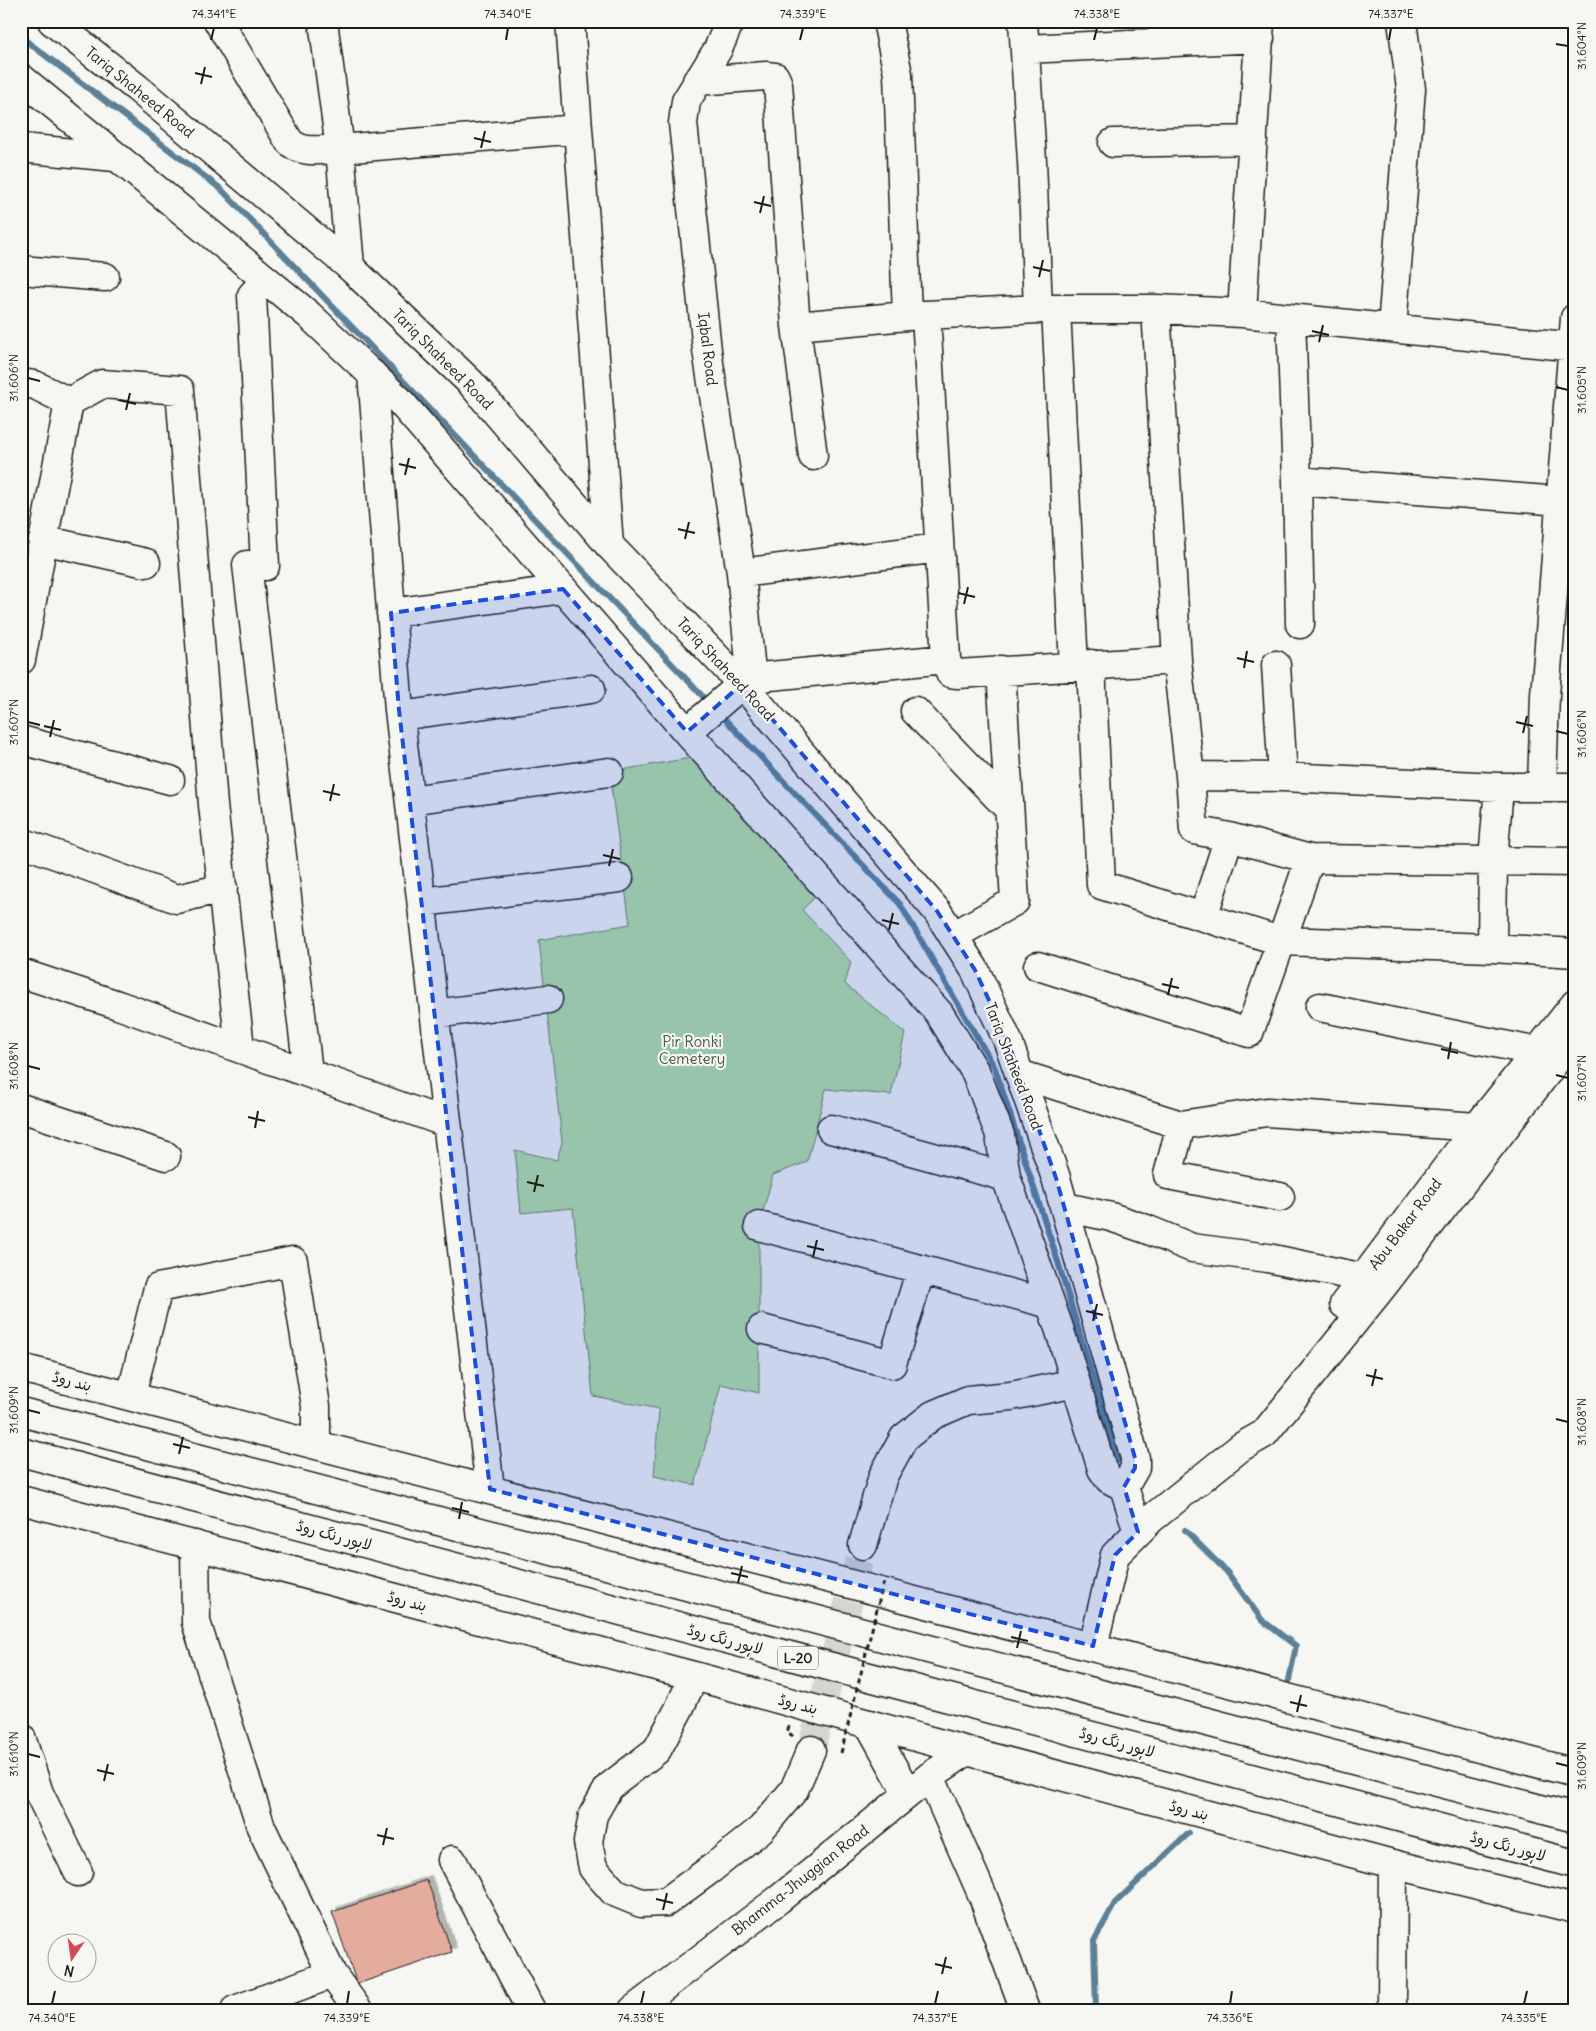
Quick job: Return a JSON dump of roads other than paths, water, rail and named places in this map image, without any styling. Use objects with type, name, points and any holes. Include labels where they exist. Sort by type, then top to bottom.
[{"type":"main road","name":"Tariq Shaheed Road","points":[[52,21],[137,88],[350,267],[471,383],[609,545],[742,684],[937,911],[975,970],[1007,1039],[1065,1207],[1135,1458],[1135,1468],[1124,1487]]},
{"type":"main road","points":[[218,21],[289,141],[295,148],[304,150],[340,148],[578,129]]},
{"type":"main road","points":[[323,21],[340,148],[350,267]]},
{"type":"main road","points":[[570,21],[609,545]]},
{"type":"main road","name":"Iqbal Road","points":[[730,21],[718,49],[686,101],[683,123],[707,350],[741,573],[751,671],[742,684]]},
{"type":"main road","points":[[887,21],[898,74],[917,315],[939,548],[946,659],[950,673],[1177,660]]},
{"type":"main road","points":[[1023,21],[1032,161],[1082,665],[1101,885],[1280,941],[1575,952]]},
{"type":"main road","points":[[1392,328],[1412,88],[1402,21]]},
{"type":"main road","points":[[1025,49],[1260,30],[1242,312]]},
{"type":"main road","points":[[697,81],[766,76],[775,77],[778,84],[796,326],[813,456]]},
{"type":"main road","points":[[21,78],[309,316],[398,399],[563,590],[690,730],[939,1013],[976,1073],[1000,1135],[1006,1177],[1076,1383],[1102,1469],[1109,1479],[1124,1487],[1138,1532]]},
{"type":"main road","points":[[1113,143],[1252,140]]},
{"type":"main road","points":[[21,148],[115,157]]},
{"type":"main road","points":[[21,270],[105,277]]},
{"type":"main road","points":[[266,280],[252,295],[265,566],[247,565],[308,1072]]},
{"type":"main road","points":[[796,326],[917,315],[1047,309],[1156,309],[1242,312],[1574,347]]},
{"type":"main road","points":[[1156,309],[1177,660],[1194,830],[1229,837],[1310,859],[1575,862]]},
{"type":"main road","points":[[1291,318],[1300,624]]},
{"type":"main road","points":[[1542,786],[1545,695],[1563,615],[1561,501],[1575,318]]},
{"type":"main road","points":[[372,374],[400,716],[490,1489]]},
{"type":"main road","points":[[21,383],[35,385],[69,402]]},
{"type":"main road","points":[[69,402],[102,384],[180,390],[212,795],[240,1048]]},
{"type":"main road","points":[[21,660],[69,402]]},
{"type":"main road","points":[[1297,481],[1561,501]]},
{"type":"main road","points":[[43,540],[146,563]]},
{"type":"main road","points":[[741,573],[939,548]]},
{"type":"main road","points":[[391,613],[563,590]]},
{"type":"main road","points":[[690,730],[742,684],[946,659]]},
{"type":"main road","points":[[1276,665],[1283,776]]},
{"type":"main road","points":[[953,936],[1015,901],[1001,670]]},
{"type":"main road","points":[[400,716],[590,689]]},
{"type":"main road","points":[[915,711],[1010,809]]},
{"type":"main road","points":[[21,740],[170,780]]},
{"type":"main road","points":[[410,800],[609,772]]},
{"type":"main road","points":[[1190,776],[1283,776],[1499,787],[1575,787]]},
{"type":"main road","points":[[1492,948],[1492,860],[1499,787]]},
{"type":"main road","points":[[1203,917],[1229,837]]},
{"type":"main road","points":[[21,842],[177,899],[223,888]]},
{"type":"main road","points":[[1038,966],[1249,1033],[1310,859]]},
{"type":"main road","points":[[422,902],[619,878]]},
{"type":"main road","points":[[21,973],[118,1005],[447,1123]]},
{"type":"main road","points":[[435,1014],[548,999]]},
{"type":"main road","name":"Abu Bakar Road","points":[[1241,1447],[1253,1421],[1364,1278],[1477,1127],[1575,1004]]},
{"type":"main road","points":[[1320,1007],[1538,1052]]},
{"type":"main road","name":"Abu Bakar Road","points":[[1092,1646],[1115,1555],[1151,1520],[1241,1447],[1264,1434],[1383,1286],[1575,1036]]},
{"type":"main road","points":[[1020,1074],[1181,1125],[1267,1112],[1477,1127]]},
{"type":"main road","points":[[21,1108],[166,1156]]},
{"type":"main road","points":[[1181,1125],[1170,1159],[1168,1175],[1280,1198]]},
{"type":"main road","points":[[831,1129],[1006,1177]]},
{"type":"main road","points":[[1065,1207],[1120,1220],[1192,1248],[1268,1258],[1364,1278]]},
{"type":"main road","points":[[759,1226],[1050,1304]]},
{"type":"main road","points":[[131,1396],[158,1288],[293,1261],[316,1406],[316,1444]]},
{"type":"main road","points":[[762,1328],[892,1364],[921,1269]]},
{"type":"main road","name":"بند روڈ","points":[[21,1368],[1575,1773]]},
{"type":"main road","points":[[863,1545],[883,1476],[904,1438],[933,1415],[968,1400],[1011,1396],[1076,1383]]},
{"type":"main road","points":[[21,1412],[1575,1818]]},
{"type":"main road","name":"لاہور رنگ روڈ","points":[[21,1452],[1575,1864]]},
{"type":"main road","name":"بند روڈ","points":[[21,1500],[694,1676],[966,1751],[1393,1864],[1575,1909]]},
{"type":"main road","points":[[195,1545],[196,1622],[261,1827],[332,1974],[358,2010]]},
{"type":"main road","points":[[694,1676],[657,1750],[609,1787],[593,1815],[588,1842],[593,1868],[614,1892],[641,1903],[666,1902],[689,1886],[762,1829],[794,1790],[811,1750]]},
{"type":"main road","points":[[868,1724],[908,1794]]},
{"type":"main road","points":[[21,1737],[30,1797],[78,1872]]},
{"type":"main road","name":"Bhamma-Jhuggian Road","points":[[633,2010],[778,1900],[930,1776],[966,1751]]},
{"type":"main road","points":[[930,1776],[982,1894],[1025,2010]]},
{"type":"main road","points":[[452,1860],[531,2010]]},
{"type":"main road","points":[[1392,2010],[1393,1864]]},
{"type":"main road","points":[[234,2010],[332,1974]]},
{"type":"waterway","points":[[21,37],[221,189],[710,704]]},
{"type":"waterway","points":[[719,713],[900,904],[995,1068],[1058,1262],[1118,1460]]},
{"type":"waterway","points":[[1185,1530],[1227,1572],[1262,1620],[1296,1646],[1287,1690]]},
{"type":"waterway","points":[[1096,2010],[1094,1941],[1115,1903],[1189,1833]]},
{"type":"tunnel","points":[[811,1750],[863,1545]]},
{"type":"park label","name":"Pir Ronki Cemetery","points":[[692,1050]]}]
